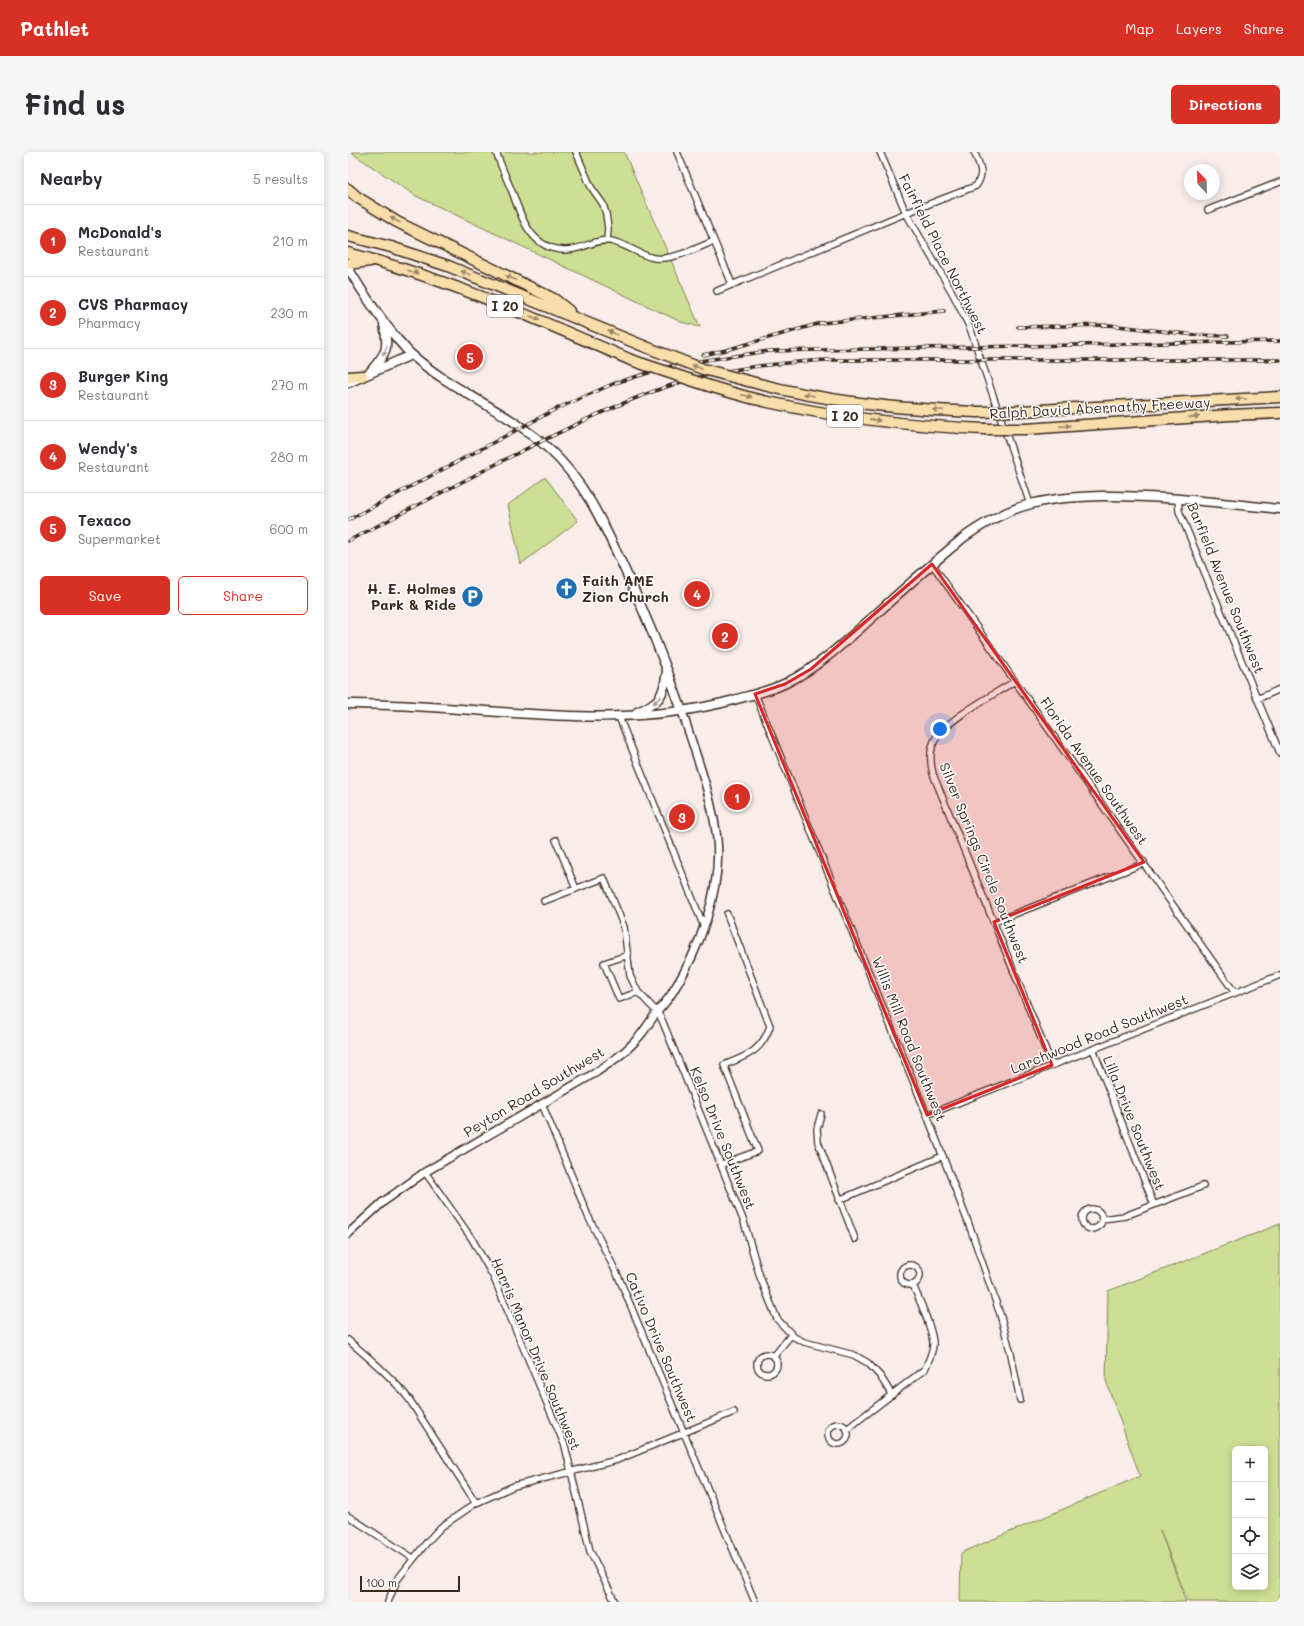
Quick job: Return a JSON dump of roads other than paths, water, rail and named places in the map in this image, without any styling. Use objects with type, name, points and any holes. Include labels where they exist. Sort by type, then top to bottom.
[{"type":"highway","points":[[348,189],[357,197],[397,222],[554,299],[580,319]]},
{"type":"highway","name":"I 20","points":[[348,236],[448,266],[580,319]]},
{"type":"highway","name":"I 20","points":[[348,253],[376,260]]},
{"type":"highway","points":[[348,264],[376,260]]},
{"type":"highway","name":"Ralph David Abernathy Freeway","points":[[376,260],[430,278],[499,304],[631,360],[709,386],[768,402],[816,412],[932,427],[984,429],[1026,429],[1222,415],[1280,413]]},
{"type":"highway","name":"Ralph David Abernathy Freeway","points":[[580,319],[646,348],[703,369],[821,398],[849,403],[917,409],[977,412],[1020,411],[1280,396]]},
{"type":"highway","points":[[348,377],[365,375]]},
{"type":"main road","points":[[348,268],[384,323],[411,355],[443,378],[529,432],[548,448],[571,472],[603,521],[646,615],[682,711]]},
{"type":"main road","points":[[365,375],[384,356],[388,341],[384,323]]},
{"type":"main road","points":[[348,383],[411,355]]},
{"type":"main road","points":[[348,704],[397,705],[563,717],[623,717],[682,711],[717,705],[785,684],[811,669],[850,637],[963,538],[982,525],[1006,513],[1030,504],[1053,499],[1076,497],[1130,496],[1178,498],[1280,509]]},
{"type":"main road","points":[[623,717],[650,707],[660,698],[665,687],[667,668]]},
{"type":"street","points":[[496,152],[524,223],[531,234],[540,242],[554,249],[576,249],[601,241],[607,241],[625,245],[636,252],[653,258],[661,258],[674,256],[714,241]]},
{"type":"street","points":[[576,152],[591,187],[602,204],[606,214],[608,228],[607,241]]},
{"type":"street","points":[[677,152],[732,284]]},
{"type":"street","name":"Fairfield Place Northwest","points":[[880,152],[906,213],[953,294],[970,328],[1030,504]]},
{"type":"street","points":[[717,290],[976,186],[981,178],[981,169],[974,152]]},
{"type":"street","points":[[1208,210],[1280,182]]},
{"type":"street","name":"Barfield Avenue Southwest","points":[[1178,498],[1179,511],[1280,753]]},
{"type":"street","name":"Florida Avenue Southwest","points":[[932,564],[1144,862],[1235,993]]},
{"type":"street","name":"Silver Springs Circle Southwest","points":[[1015,681],[945,726],[935,739],[931,754],[933,774],[1052,1065]]},
{"type":"street","points":[[1257,699],[1280,689]]},
{"type":"street","name":"Willis Mill Road Southwest","points":[[755,694],[943,1156],[1000,1314],[1011,1354],[1020,1400]]},
{"type":"street","name":"Peyton Road Southwest","points":[[348,1234],[383,1202],[425,1172],[595,1073],[617,1058],[637,1039],[671,994],[683,974],[704,927],[716,880],[717,840],[712,805],[682,711]]},
{"type":"street","points":[[623,717],[704,927]]},
{"type":"street","points":[[544,901],[576,889],[556,840]]},
{"type":"street","points":[[994,922],[1144,862]]},
{"type":"street","name":"Kelso Drive Southwest","points":[[576,889],[604,878],[622,921],[630,976],[638,992],[657,1012],[662,1020],[722,1164],[744,1222],[760,1277],[777,1319],[791,1335]]},
{"type":"street","points":[[722,1164],[758,1151],[724,1065],[746,1057],[761,1046],[767,1036],[770,1026],[727,914]]},
{"type":"street","points":[[628,954],[604,963],[618,999],[638,992]]},
{"type":"street","name":"Larchwood Road Southwest","points":[[927,1115],[1280,975]]},
{"type":"street","name":"Lilla Drive Southwest","points":[[1093,1049],[1154,1205]]},
{"type":"street","name":"Cativo Drive Southwest","points":[[542,1104],[588,1216],[619,1278],[755,1602]]},
{"type":"street","points":[[821,1114],[817,1129],[818,1142],[855,1239]]},
{"type":"street","points":[[840,1202],[943,1156]]},
{"type":"street","name":"Harris Manor Drive Southwest","points":[[425,1172],[472,1239],[493,1276],[565,1446],[590,1551],[614,1602]]},
{"type":"street","points":[[1102,1219],[1125,1216],[1203,1186]]},
{"type":"street","points":[[847,1429],[925,1369],[931,1355],[933,1343],[930,1329],[914,1285]]},
{"type":"street","points":[[774,1356],[791,1335],[810,1345],[854,1355],[868,1363],[880,1376],[892,1395]]},
{"type":"street","points":[[348,1340],[397,1383],[409,1399],[476,1503]]},
{"type":"street","points":[[388,1602],[397,1580],[413,1558],[441,1527],[476,1503],[514,1486],[617,1460],[734,1412]]},
{"type":"street","points":[[348,1516],[413,1558]]},
{"type":"railway","points":[[703,355],[821,323],[944,311]]},
{"type":"railway","points":[[1018,327],[1109,325],[1195,335],[1228,336]]},
{"type":"railway","points":[[348,520],[556,409],[615,383],[678,364],[769,351],[1280,341]]},
{"type":"railway","points":[[348,541],[506,459],[590,418],[634,399],[678,383],[733,370],[827,360],[1280,360]]},
{"type":"place","name":"Texaco","points":[[470,357]]},
{"type":"place","name":"Faith AME Zion Church","points":[[566,589]]},
{"type":"place","name":"Wendy's","points":[[697,594]]},
{"type":"place","name":"H. E. Holmes Park & Ride","points":[[472,597]]},
{"type":"place","name":"CVS Pharmacy","points":[[725,636]]},
{"type":"place","name":"McDonald's","points":[[737,797]]},
{"type":"place","name":"Burger King","points":[[682,817]]}]
